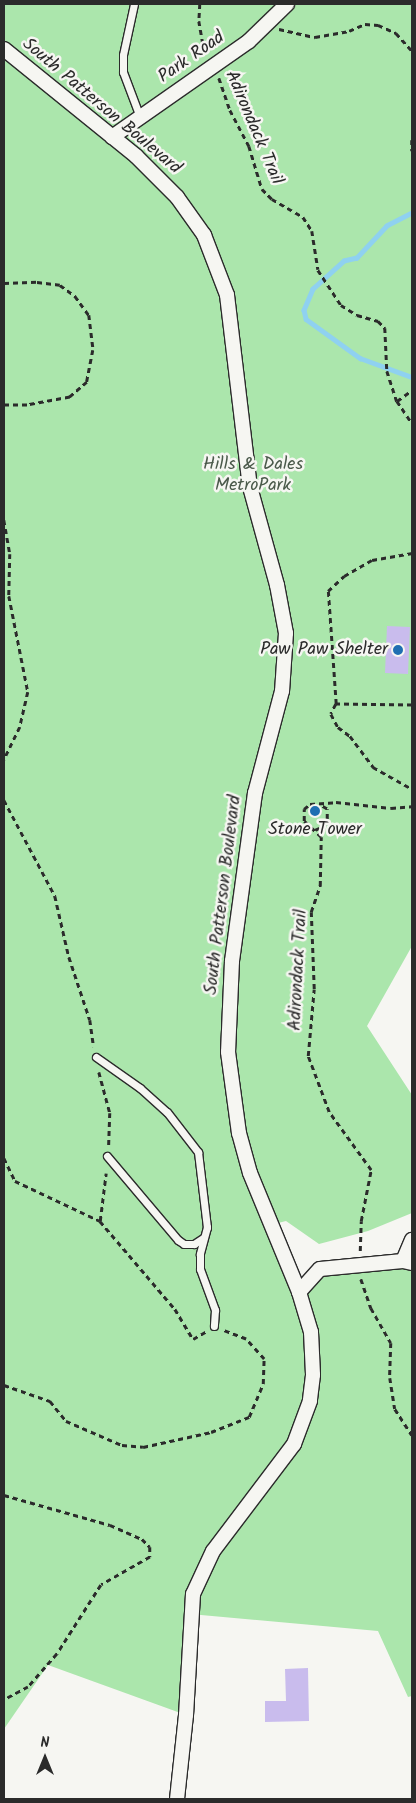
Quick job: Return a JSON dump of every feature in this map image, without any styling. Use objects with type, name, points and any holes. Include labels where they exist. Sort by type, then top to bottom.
[{"type":"street","name":"Park Road","points":[[112,137],[212,66],[266,25],[288,4]]},
{"type":"street","name":"South Patterson Boulevard","points":[[4,49],[112,137],[177,197],[204,235],[216,260],[232,324],[242,443],[250,487],[277,585],[286,633],[282,691],[255,793],[232,961],[228,1052],[234,1112],[250,1172],[299,1292],[313,1345],[310,1401],[294,1444],[213,1551],[193,1594],[190,1614],[185,1725],[177,1799]]},
{"type":"street","points":[[299,1292],[320,1269],[360,1264],[408,1262],[412,1240]]},
{"type":"lane","points":[[134,4],[123,56],[123,72],[140,117]]},
{"type":"lane","points":[[96,1057],[140,1088],[167,1112],[198,1152],[207,1226],[203,1238],[200,1269],[215,1310],[214,1326]]},
{"type":"lane","points":[[108,1156],[178,1240],[184,1244],[194,1244],[203,1238]]},
{"type":"path","name":"Adirondack Trail","points":[[200,4],[202,48],[249,146],[262,189],[272,199],[303,217],[312,231],[318,270],[341,304],[357,315],[378,320],[385,328],[387,371],[397,401]]},
{"type":"path","points":[[266,25],[315,38],[349,31],[365,24],[378,25],[396,34],[412,51]]},
{"type":"path","points":[[412,140],[412,151]]},
{"type":"path","points":[[4,283],[37,282],[60,285],[75,296],[89,314],[93,350],[87,382],[70,397],[27,406],[4,404]]},
{"type":"path","points":[[412,390],[397,401],[412,424]]},
{"type":"path","points":[[4,520],[10,554],[9,596],[28,692],[20,727],[4,760]]},
{"type":"path","points":[[412,553],[372,560],[344,576],[328,591],[336,704],[331,714],[338,727],[350,736],[373,766],[412,789]]},
{"type":"path","points":[[336,704],[412,705]]},
{"type":"path","points":[[4,800],[55,896],[69,957],[90,1020],[96,1057],[110,1113],[108,1156],[100,1221]]},
{"type":"path","name":"Adirondack Trail","points":[[412,806],[391,808],[336,802],[322,806],[310,804],[304,809],[304,821],[321,837],[320,886],[311,912],[314,989],[308,1056],[329,1112],[370,1170],[361,1221],[360,1264],[362,1287],[391,1343],[390,1378],[395,1409],[412,1435]]},
{"type":"path","points":[[315,830],[324,826],[327,819],[326,809],[322,806]]},
{"type":"path","points":[[4,1158],[15,1181],[100,1221],[175,1309],[193,1339],[214,1326],[246,1339],[264,1359],[263,1384],[249,1417],[212,1432],[143,1447],[122,1445],[66,1421],[50,1401],[4,1385]]},
{"type":"path","points":[[4,1495],[110,1525],[142,1539],[150,1547],[150,1557],[101,1585],[57,1654],[28,1687],[4,1700]]},
{"type":"green space","name":"Hills & Dales MetroPark","points":[[4,4],[412,4],[412,946],[367,1026],[412,1095],[412,1213],[368,1231],[319,1244],[286,1221],[270,1225],[299,1291],[320,1269],[412,1263],[412,1696],[408,1697],[378,1631],[190,1614],[186,1715],[48,1665],[4,1729]]},
{"type":"building","name":"Paw Paw Shelter","points":[[387,626],[410,627],[408,674],[385,673]]},
{"type":"building","points":[[308,1668],[309,1721],[265,1722],[265,1701],[286,1701],[285,1669]]},
{"type":"waterway","points":[[412,213],[387,226],[357,258],[344,261],[313,289],[304,310],[306,319],[360,358],[412,377]]},
{"type":"place","name":"Paw Paw Shelter","points":[[398,650]]},
{"type":"place","name":"Stone Tower","points":[[315,811]]}]
